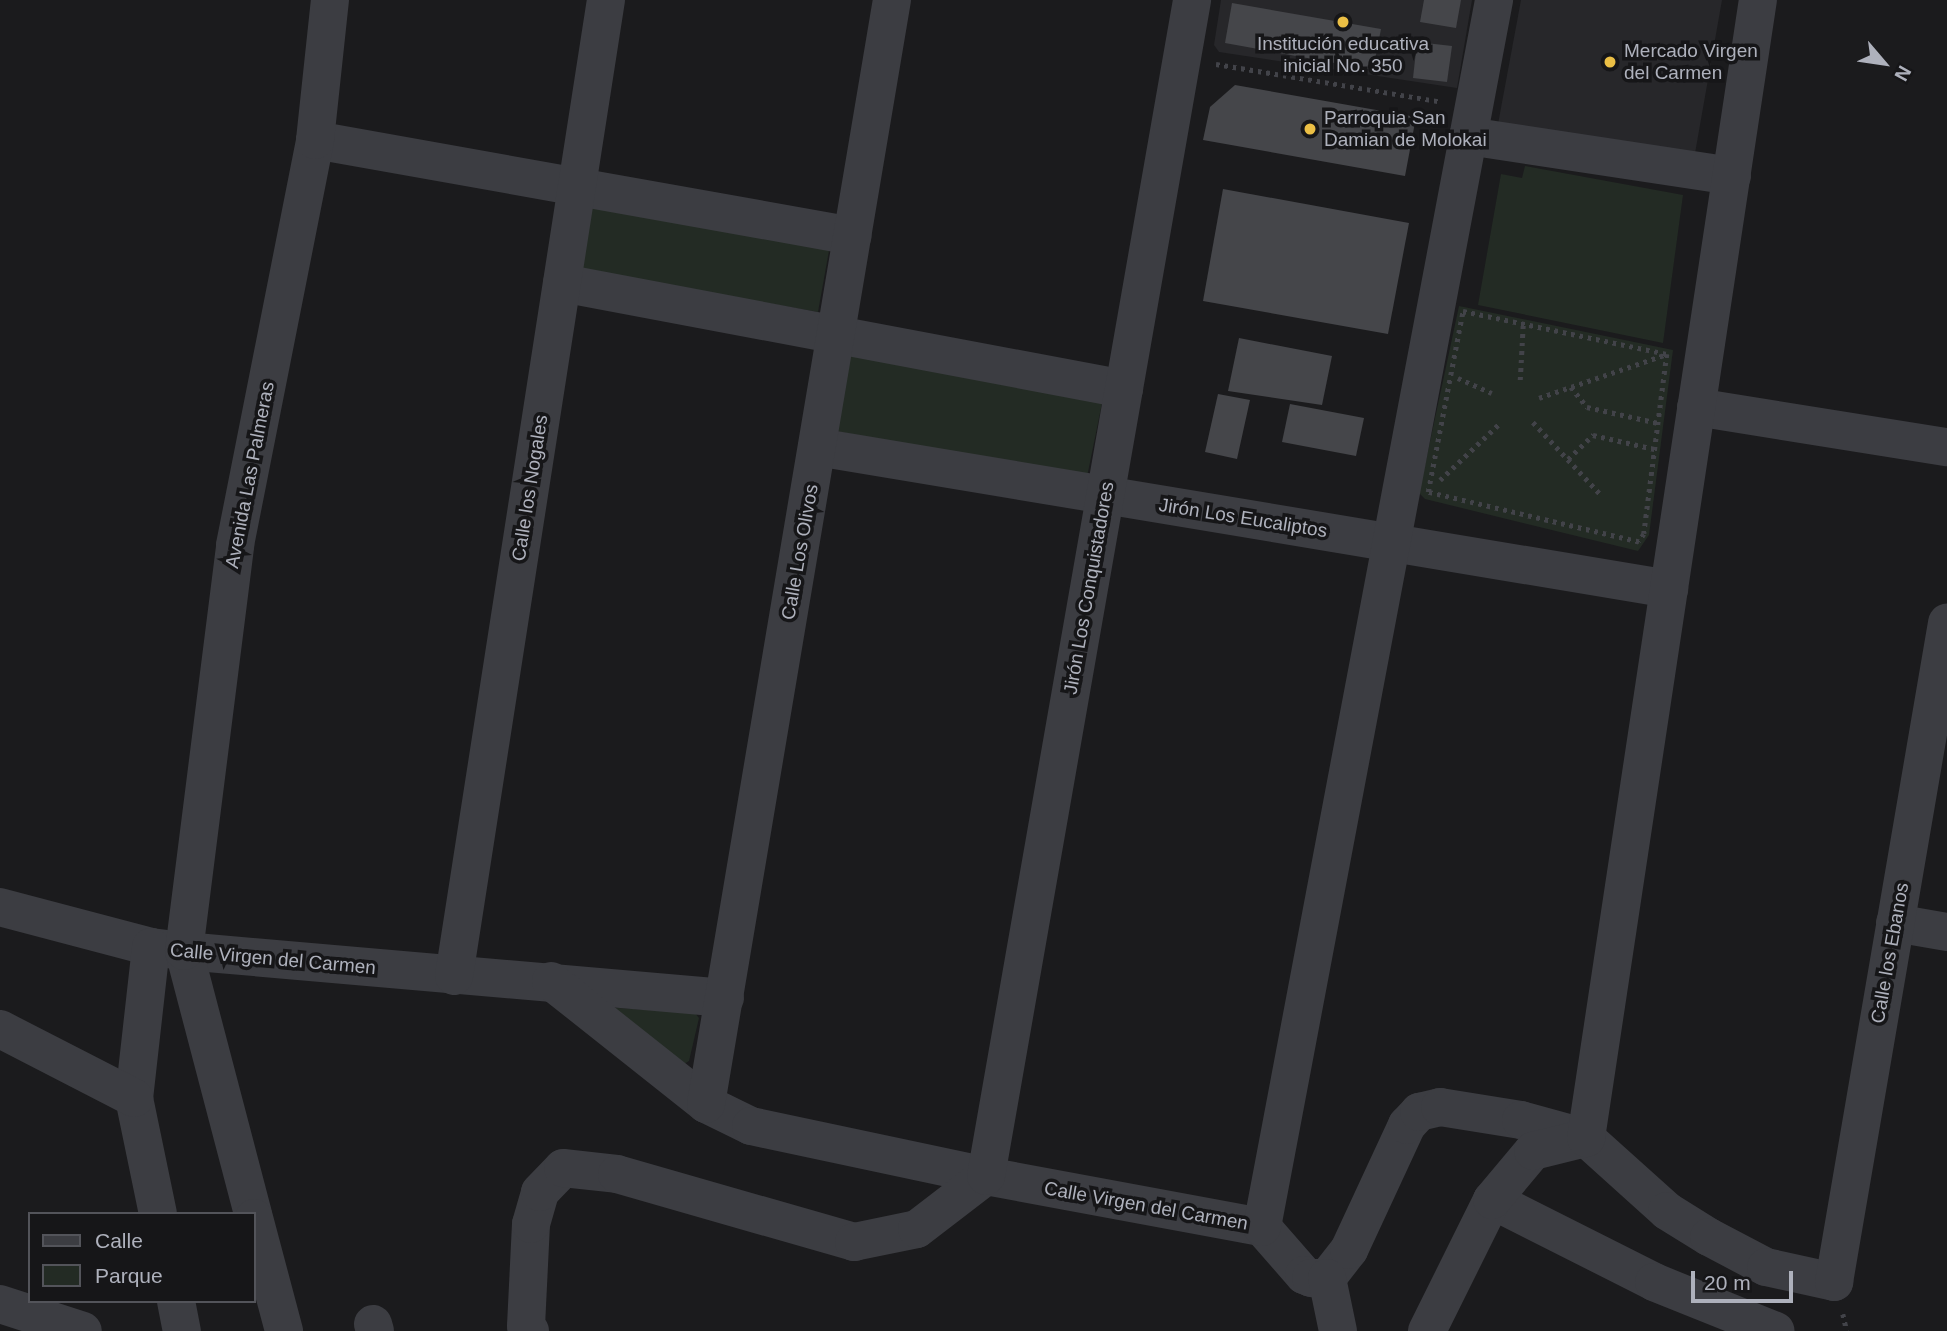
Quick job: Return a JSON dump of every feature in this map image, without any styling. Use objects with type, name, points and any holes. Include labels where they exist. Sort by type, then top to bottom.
[{"type":"street","name":"Avenida Las Palmeras","points":[[158,1212],[134,1098],[167,949],[235,545],[315,140],[330,0]]},
{"type":"street","name":"Calle los Nogales","points":[[454,976],[606,0]]},
{"type":"street","name":"Calle Los Olivos","points":[[706,1104],[892,0]]},
{"type":"street","name":"Jirón Los Conquistadores","points":[[986,1177],[1192,0]]},
{"type":"street","points":[[1262,1227],[1494,0]]},
{"type":"street","points":[[1586,1138],[1669,589],[1685,358],[1731,176],[1758,0]]},
{"type":"street","points":[[1471,122],[1731,176]]},
{"type":"street","points":[[315,140],[576,184],[853,236]]},
{"type":"street","points":[[562,283],[1124,389]]},
{"type":"street","points":[[1678,433],[1947,446]]},
{"type":"street","name":"Jirón Los Eucaliptos","points":[[817,447],[1105,495],[1392,537],[1669,589]]},
{"type":"street","name":"Calle los Ebanos","points":[[1586,1138],[1667,1211],[1709,1237],[1766,1267],[1834,1282],[1947,624]]},
{"type":"street","name":"Calle Virgen del Carmen","points":[[0,907],[167,949],[725,998]]},
{"type":"street","points":[[1895,923],[1947,932]]},
{"type":"street","points":[[167,949],[252,1212]]},
{"type":"street","name":"Calle Virgen del Carmen","points":[[551,981],[706,1104],[762,1129],[986,1177],[1262,1227],[1304,1275],[1327,1278]]},
{"type":"street","points":[[0,1029],[134,1098]]},
{"type":"street","points":[[1338,1331],[1327,1278],[1349,1250],[1395,1143],[1419,1112],[1453,1109],[1521,1120],[1586,1138]]},
{"type":"street","points":[[1427,1331],[1492,1200],[1532,1151],[1586,1138]]},
{"type":"street","points":[[530,1331],[526,1326],[531,1224],[540,1192],[563,1168],[617,1174],[854,1242],[917,1229],[986,1177]]},
{"type":"street","points":[[1492,1200],[1654,1282],[1776,1331]]},
{"type":"street","points":[[256,1227],[284,1331]]},
{"type":"street","points":[[176,1303],[182,1331]]},
{"type":"street","points":[[0,1304],[83,1331]]},
{"type":"path","points":[[1182,59],[1471,122]]},
{"type":"path","points":[[1428,492],[1463,311],[1685,358]]},
{"type":"path","points":[[1520,380],[1522,324]]},
{"type":"path","points":[[1428,492],[1633,544],[1644,534],[1678,433],[1685,358]]},
{"type":"path","points":[[1539,398],[1571,387],[1685,358]]},
{"type":"path","points":[[1571,387],[1587,407],[1678,433]]},
{"type":"path","points":[[1533,422],[1601,495]]},
{"type":"path","points":[[1392,537],[1428,492],[1498,425]]},
{"type":"path","points":[[1568,459],[1593,435],[1678,433]]},
{"type":"shaded area","name":"Institución educativa inicial No. 350","points":[[1221,0],[1472,0],[1457,88],[1219,52],[1214,45]]},
{"type":"shaded area","name":"Mercado Virgen del Carmen","points":[[1521,0],[1722,0],[1694,159],[1498,124]]},
{"type":"green space","points":[[1525,166],[1683,195],[1663,343],[1478,305],[1501,174],[1522,178]]},
{"type":"green space","points":[[590,203],[830,245],[818,312],[578,270]]},
{"type":"green space","points":[[1459,306],[1673,350],[1649,535],[1638,551],[1425,499],[1419,493]]},
{"type":"green space","points":[[848,351],[1102,403],[1086,482],[831,430]]},
{"type":"green space","points":[[603,1007],[695,1013],[699,1018],[689,1061],[684,1064]]},
{"type":"building","points":[[1424,0],[1461,0],[1456,28],[1420,22]]},
{"type":"building","points":[[1232,3],[1381,29],[1373,70],[1225,43]]},
{"type":"building","points":[[1417,42],[1452,46],[1447,82],[1413,78]]},
{"type":"building","name":"Parroquia San Damian de Molokai","points":[[1235,85],[1416,117],[1405,176],[1203,140],[1210,107]]},
{"type":"building","points":[[1223,189],[1409,223],[1388,334],[1203,301]]},
{"type":"building","points":[[1239,338],[1332,356],[1322,405],[1228,391]]},
{"type":"building","points":[[1218,394],[1250,400],[1237,459],[1205,452]]},
{"type":"building","points":[[1290,404],[1364,418],[1356,456],[1282,442]]},
{"type":"place","name":"Institución educativa inicial No. 350","points":[[1343,22]]},
{"type":"place","name":"Mercado Virgen del Carmen","points":[[1610,62]]},
{"type":"place","name":"Parroquia San Damian de Molokai","points":[[1310,129]]}]
